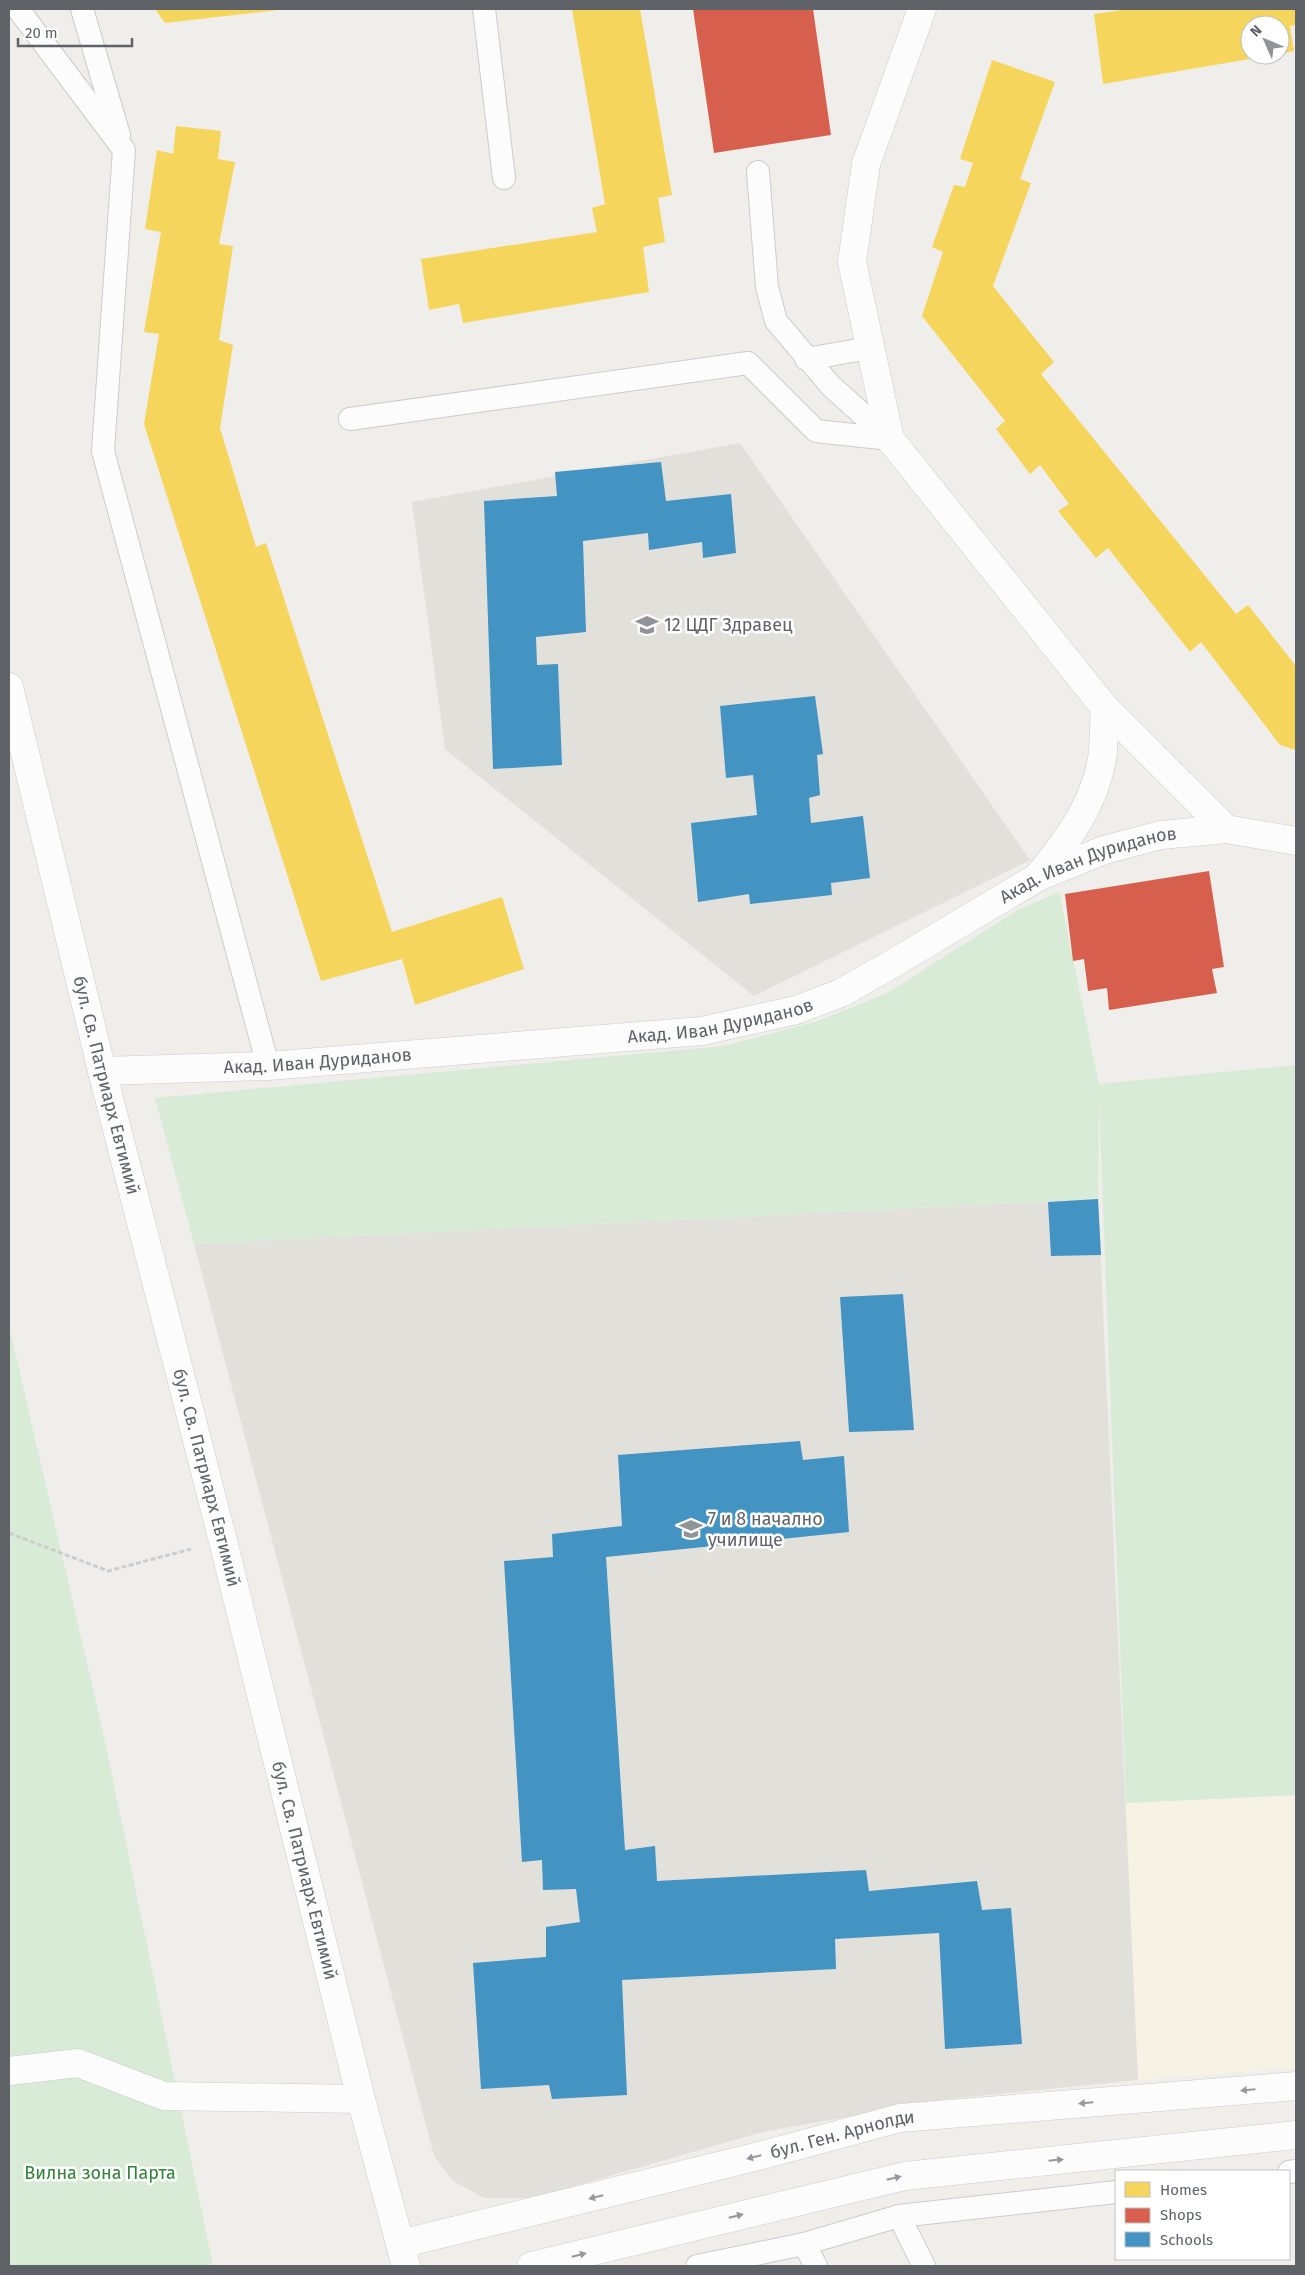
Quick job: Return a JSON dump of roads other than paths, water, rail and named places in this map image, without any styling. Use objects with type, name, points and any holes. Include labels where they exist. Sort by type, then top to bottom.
[{"type":"street","points":[[922,9],[866,164],[852,262],[890,439],[1105,708],[1226,829]]},
{"type":"street","name":"бул. Св. Патриарх Евтимий","points":[[9,688],[102,1071],[403,2255]]},
{"type":"street","points":[[1038,877],[1075,829],[1092,791],[1103,752],[1105,708]]},
{"type":"street","name":"Акад. Иван Дуриданов","points":[[102,1071],[268,1066],[702,1031],[796,1010],[841,993],[1038,877],[1104,850],[1161,835],[1226,829],[1296,841]]},
{"type":"street","points":[[9,2071],[78,2062],[164,2096],[362,2099]]},
{"type":"street","name":"бул. Ген. Арнолди","points":[[403,2255],[673,2178],[900,2118],[1296,2086]]},
{"type":"street","points":[[531,2266],[905,2176],[1296,2135]]},
{"type":"lane","points":[[18,9],[124,150]]},
{"type":"lane","points":[[82,9],[124,150],[103,451],[268,1066]]},
{"type":"lane","points":[[484,9],[504,178]]},
{"type":"lane","points":[[758,172],[767,287],[776,321],[806,359],[831,386],[890,439]]},
{"type":"lane","points":[[806,359],[870,348]]},
{"type":"lane","points":[[350,419],[748,363],[816,431],[890,439]]},
{"type":"lane","points":[[697,2266],[804,2244],[899,2216],[1115,2192]]},
{"type":"lane","points":[[899,2216],[924,2266]]},
{"type":"lane","points":[[804,2244],[816,2266]]},
{"type":"place","name":"12 ЦДГ Здравец","points":[[647,625]]},
{"type":"place","name":"7 и 8 начално училище","points":[[691,1529]]},
{"type":"park label","name":"Вилна зона Парта","points":[[100,2173]]}]
